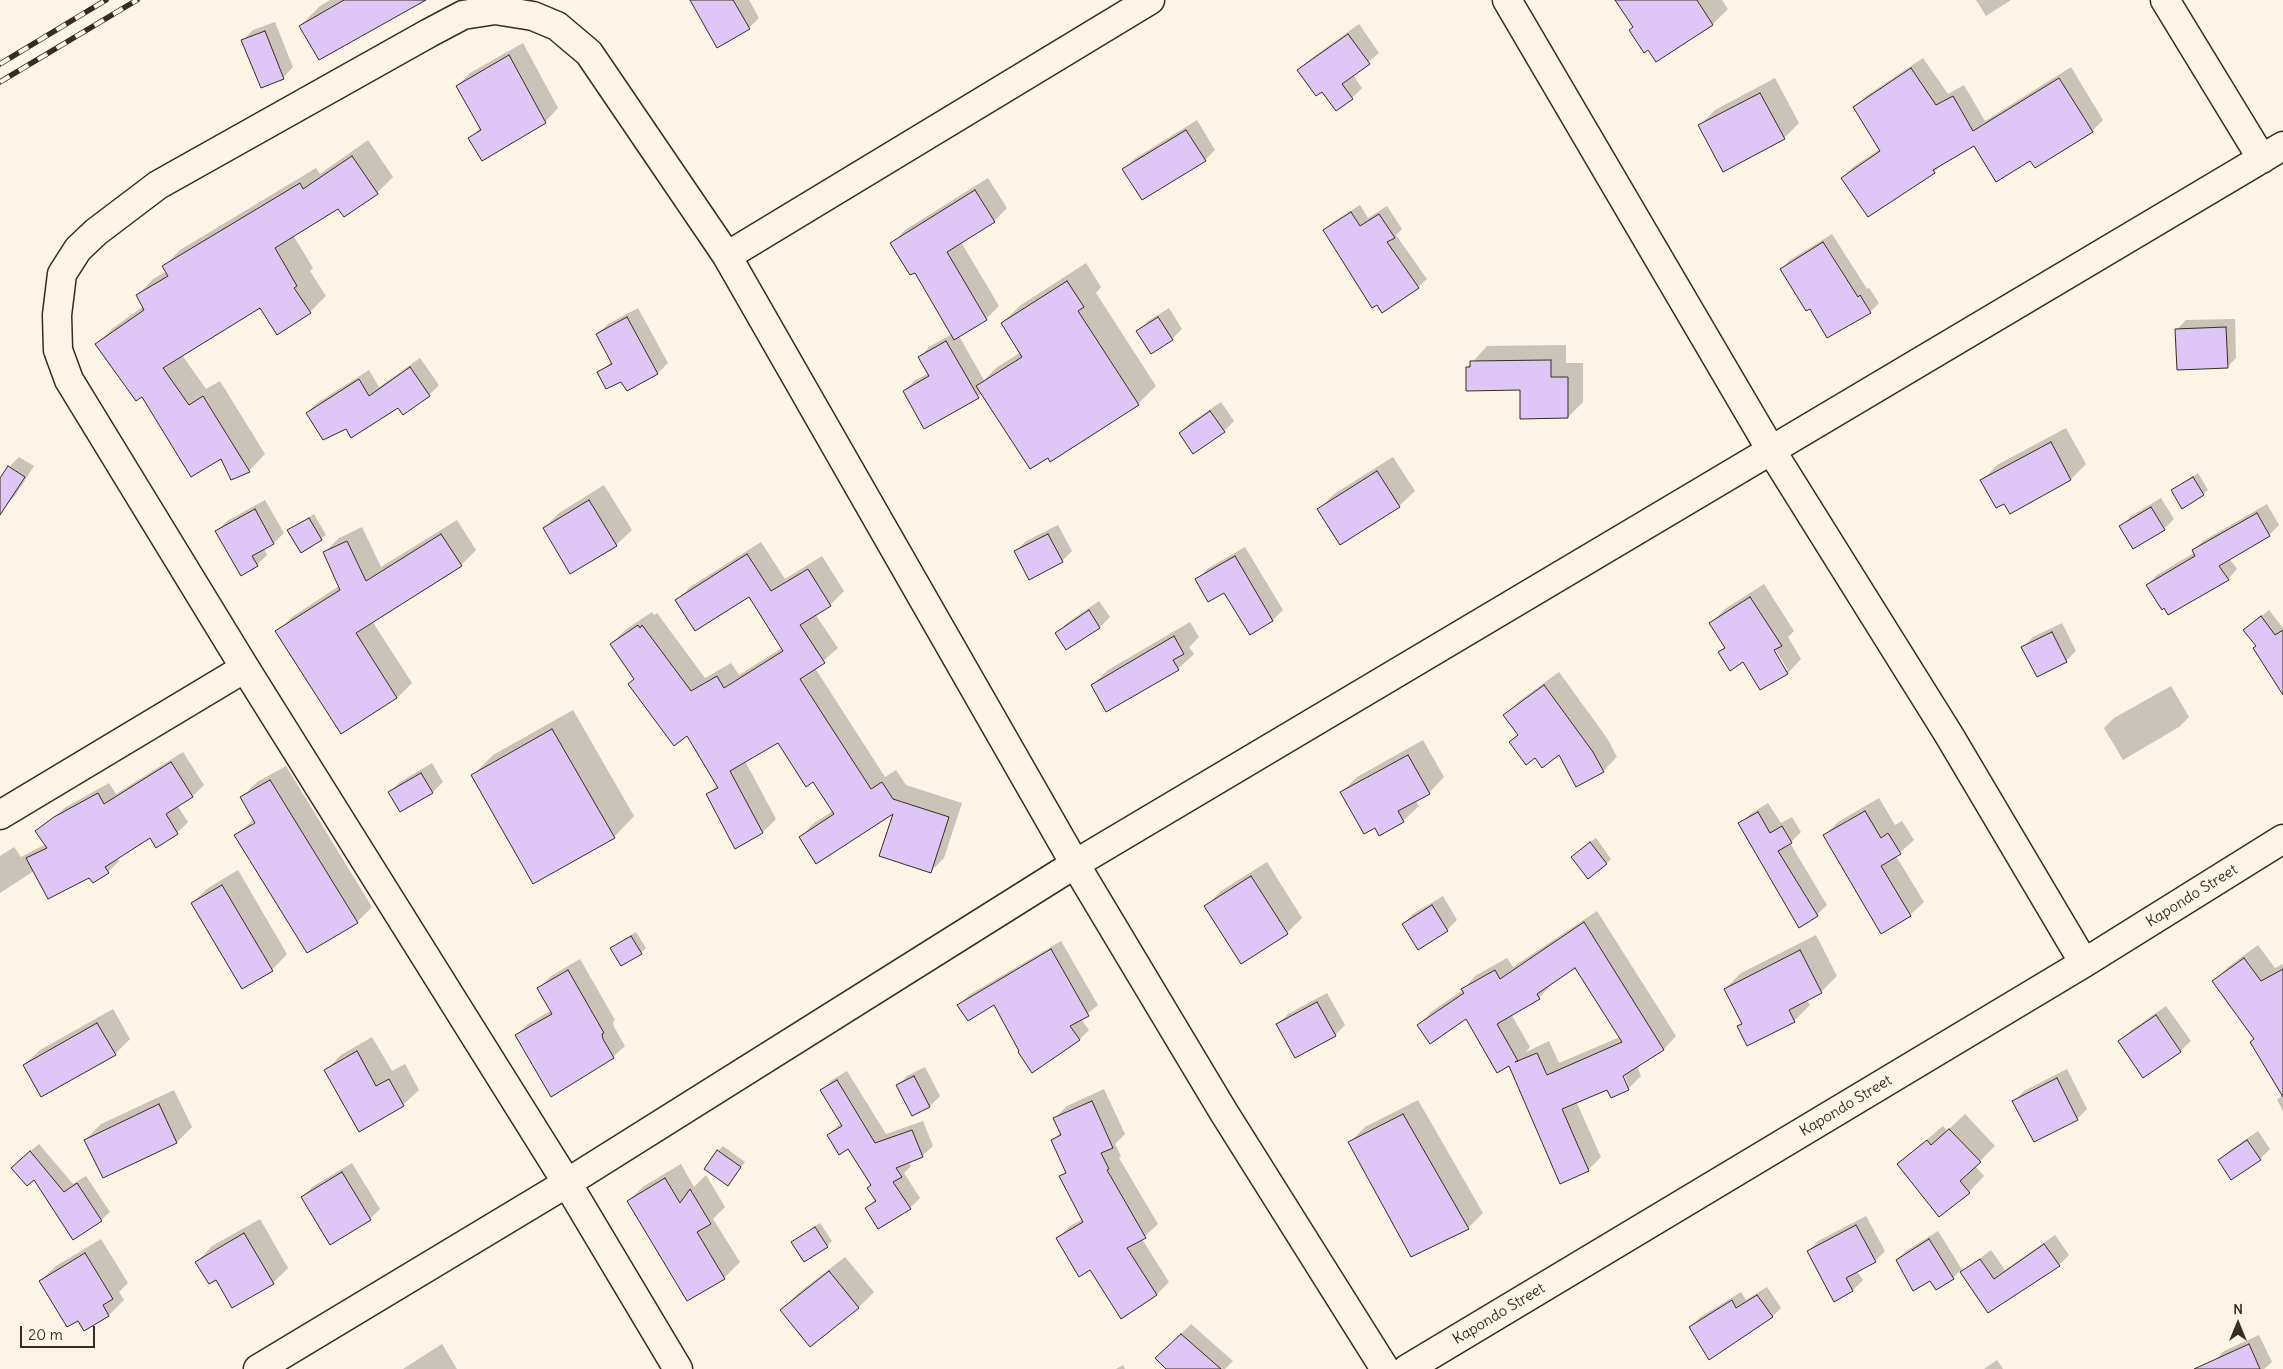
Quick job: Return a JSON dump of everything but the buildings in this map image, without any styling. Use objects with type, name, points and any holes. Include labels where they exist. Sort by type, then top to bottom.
[{"type":"street","points":[[727,256],[1150,0]]},
{"type":"street","points":[[1507,0],[1771,450],[1949,735],[2084,963]]},
{"type":"street","points":[[258,1369],[567,1183],[1075,864],[2273,152],[2165,0]]},
{"type":"street","points":[[678,1369],[567,1183],[245,668],[70,380],[58,350],[57,315],[62,274],[78,249],[96,232],[158,185],[429,33],[463,15],[495,10],[532,16],[557,26],[589,53],[727,256],[1075,864],[1228,1119],[1385,1369]]},
{"type":"street","points":[[0,815],[245,668]]},
{"type":"street","name":"Kapondo Street","points":[[1407,1369],[2084,963],[2283,839]]},
{"type":"railway","points":[[0,64],[106,0]]},
{"type":"railway","points":[[0,82],[137,0]]}]
